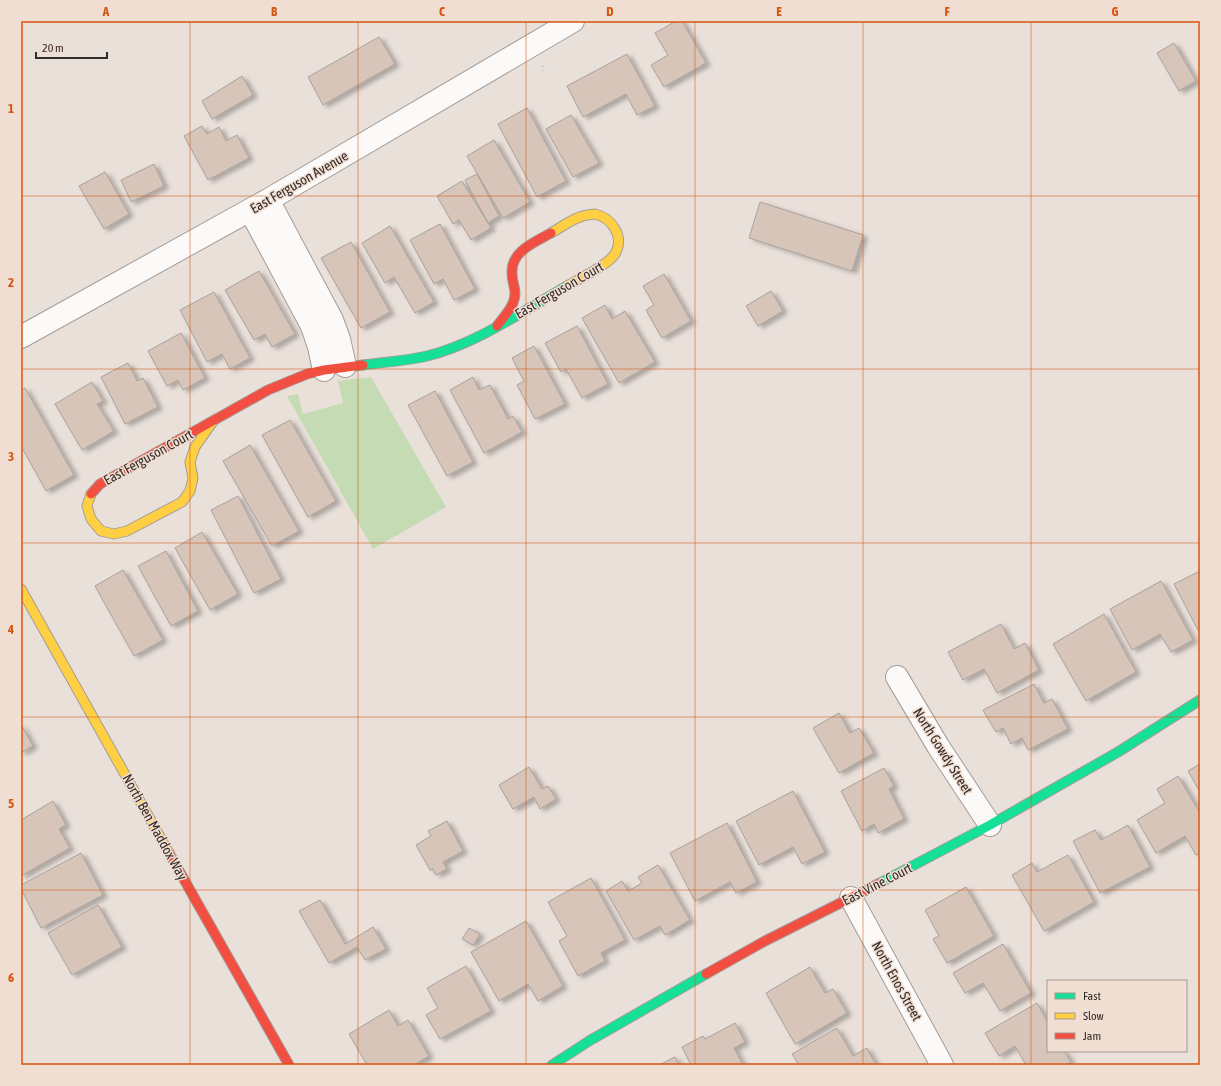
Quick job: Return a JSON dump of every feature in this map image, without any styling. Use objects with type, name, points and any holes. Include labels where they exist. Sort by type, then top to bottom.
[{"type":"street","name":"East Ferguson Avenue","points":[[21,337],[259,205],[573,21]]},
{"type":"street","points":[[259,205],[332,320],[339,339],[345,366]]},
{"type":"street","points":[[259,205],[312,326],[319,347],[324,370]]},
{"type":"street","name":"East Ferguson Court","points":[[214,420],[195,447],[190,462],[193,478],[190,491],[182,502],[127,532],[114,534],[101,531],[91,519],[88,506],[91,494],[100,484],[214,420],[268,390],[307,374],[345,366],[388,362],[427,356],[462,344],[497,326],[606,263],[615,254],[619,242],[616,229],[607,219],[594,214],[581,216],[526,248],[514,260],[512,273],[516,290],[514,304],[497,326]]},
{"type":"street","name":"North Ben Maddox Way","points":[[21,589],[289,1065]]},
{"type":"street","name":"North Gowdy Street","points":[[897,677],[938,746],[990,825]]},
{"type":"street","name":"East Vine Court","points":[[552,1065],[589,1041],[758,944],[851,898],[990,825],[1118,752],[1200,700]]},
{"type":"street","name":"North Enos Street","points":[[851,898],[942,1065]]},
{"type":"green space","points":[[371,377],[446,507],[373,549],[287,396],[298,394],[303,414],[343,403],[338,381]]},
{"type":"building","points":[[676,21],[682,21],[706,63],[664,87],[651,65],[668,55],[655,33]]},
{"type":"building","points":[[379,37],[395,64],[323,105],[308,77]]},
{"type":"building","points":[[1174,43],[1196,81],[1179,91],[1157,53]]},
{"type":"building","points":[[627,54],[655,106],[637,115],[626,94],[583,117],[567,86]]},
{"type":"building","points":[[242,76],[253,95],[212,119],[202,101]]},
{"type":"building","points":[[527,108],[566,181],[537,197],[498,124]]},
{"type":"building","points":[[571,115],[599,163],[573,177],[546,129]]},
{"type":"building","points":[[202,126],[207,134],[219,127],[226,141],[237,135],[249,158],[208,180],[184,136]]},
{"type":"building","points":[[494,140],[530,202],[503,218],[467,156]]},
{"type":"building","points":[[154,164],[164,186],[131,202],[121,180]]},
{"type":"building","points":[[105,172],[129,214],[104,229],[79,186]]},
{"type":"building","points":[[477,174],[499,216],[488,223],[465,180]]},
{"type":"building","points":[[462,181],[491,228],[471,240],[459,220],[453,224],[437,196]]},
{"type":"building","points":[[760,202],[863,235],[852,271],[749,238]]},
{"type":"building","points":[[440,224],[475,289],[454,300],[443,279],[434,284],[410,240]]},
{"type":"building","points":[[390,226],[434,302],[415,313],[394,277],[385,283],[362,243]]},
{"type":"building","points":[[351,242],[390,312],[361,328],[321,258]]},
{"type":"building","points":[[259,271],[295,334],[272,347],[265,334],[254,340],[225,290]]},
{"type":"building","points":[[664,274],[691,321],[662,338],[646,310],[654,305],[643,286]]},
{"type":"building","points":[[771,291],[783,311],[758,326],[746,306]]},
{"type":"building","points":[[214,292],[250,358],[230,369],[222,354],[207,362],[180,310]]},
{"type":"building","points":[[605,305],[612,319],[625,311],[655,362],[619,383],[582,318]]},
{"type":"building","points":[[577,326],[608,384],[582,398],[566,369],[561,372],[545,343]]},
{"type":"building","points":[[181,333],[205,378],[183,390],[178,380],[167,386],[148,351]]},
{"type":"building","points":[[534,346],[565,404],[535,419],[517,385],[524,381],[512,358]]},
{"type":"building","points":[[128,363],[137,381],[143,378],[158,407],[125,424],[101,377]]},
{"type":"building","points":[[473,377],[479,390],[490,385],[508,419],[513,416],[522,432],[484,453],[450,390]]},
{"type":"building","points":[[92,382],[103,401],[97,404],[114,431],[82,450],[55,404]]},
{"type":"building","points":[[25,388],[74,475],[46,491],[21,446],[21,390]]},
{"type":"building","points":[[435,391],[473,462],[447,476],[408,405]]},
{"type":"building","points":[[290,420],[336,501],[308,517],[262,435]]},
{"type":"building","points":[[250,445],[299,531],[272,546],[223,461]]},
{"type":"building","points":[[238,496],[281,579],[254,593],[211,510]]},
{"type":"building","points":[[202,532],[238,594],[210,610],[175,548]]},
{"type":"building","points":[[166,551],[198,611],[171,626],[138,566]]},
{"type":"building","points":[[123,570],[163,640],[134,656],[95,586]]},
{"type":"building","points":[[1200,571],[1200,634],[1174,584]]},
{"type":"building","points":[[1161,581],[1193,640],[1171,652],[1160,634],[1132,650],[1110,609]]},
{"type":"building","points":[[1104,614],[1136,672],[1086,701],[1053,644]]},
{"type":"building","points":[[1001,624],[1014,649],[1025,643],[1039,670],[997,693],[984,669],[963,680],[948,652]]},
{"type":"building","points":[[1034,684],[1044,703],[1052,699],[1068,729],[1028,750],[1022,738],[1011,744],[1003,728],[996,732],[983,710]]},
{"type":"building","points":[[839,713],[850,733],[859,728],[874,753],[839,773],[813,728]]},
{"type":"building","points":[[21,724],[33,746],[21,753]]},
{"type":"building","points":[[1200,764],[1200,792],[1188,771]]},
{"type":"building","points":[[529,767],[542,789],[548,786],[556,799],[540,809],[534,797],[513,809],[499,785]]},
{"type":"building","points":[[884,768],[894,786],[889,789],[904,819],[878,833],[874,824],[862,831],[841,791]]},
{"type":"building","points":[[1178,776],[1200,813],[1200,853],[1196,855],[1185,836],[1156,853],[1137,820],[1165,803],[1157,789]]},
{"type":"building","points":[[793,791],[825,852],[802,864],[793,847],[759,865],[736,821]]},
{"type":"building","points":[[53,801],[66,825],[59,829],[70,848],[21,876],[21,820]]},
{"type":"building","points":[[447,821],[463,851],[443,862],[447,869],[436,875],[433,869],[430,870],[416,845],[431,836],[428,831]]},
{"type":"building","points":[[727,823],[757,882],[736,893],[730,882],[695,901],[670,853]]},
{"type":"building","points":[[1128,825],[1150,867],[1100,893],[1073,841],[1095,830],[1101,840]]},
{"type":"building","points":[[81,853],[103,895],[41,928],[21,889],[21,885]]},
{"type":"building","points":[[1068,855],[1094,902],[1044,931],[1012,875],[1032,863],[1037,872]]},
{"type":"building","points":[[658,865],[690,920],[665,935],[660,926],[634,940],[606,891],[622,881],[628,891],[642,883],[638,877]]},
{"type":"building","points":[[591,878],[625,940],[601,953],[605,961],[578,976],[559,941],[567,936],[548,902]]},
{"type":"building","points":[[966,887],[994,936],[947,963],[933,939],[939,936],[925,910]]},
{"type":"building","points":[[320,900],[345,944],[373,927],[386,949],[365,960],[357,947],[329,963],[299,911]]},
{"type":"building","points":[[98,905],[122,947],[72,975],[48,933]]},
{"type":"building","points":[[526,921],[563,986],[538,1001],[528,984],[499,1001],[471,952]]},
{"type":"building","points":[[469,928],[480,934],[473,945],[462,939]]},
{"type":"building","points":[[1003,944],[1031,993],[1000,1011],[983,983],[965,993],[953,973]]},
{"type":"building","points":[[466,966],[491,1011],[440,1039],[426,1015],[438,1008],[427,988]]},
{"type":"building","points":[[810,967],[825,993],[833,989],[847,1013],[795,1044],[766,993]]},
{"type":"building","points":[[1037,1003],[1047,1021],[1047,1052],[1065,1052],[1071,1062],[1066,1065],[1026,1065],[1015,1046],[999,1056],[985,1033]]},
{"type":"building","points":[[389,1010],[398,1026],[408,1020],[429,1056],[414,1065],[367,1065],[349,1034]]},
{"type":"building","points":[[735,1023],[745,1042],[734,1048],[743,1065],[691,1065],[682,1047],[703,1036],[705,1039]]},
{"type":"building","points":[[837,1028],[853,1056],[867,1048],[876,1065],[799,1065],[792,1054]]},
{"type":"building","points":[[675,1057],[679,1065],[659,1065]]},
{"type":"traffic: fast","points":[[363,365],[419,358],[445,351],[463,344],[499,326],[567,286]]},
{"type":"traffic: fast","points":[[880,883],[990,825],[1118,752],[1200,700]]},
{"type":"traffic: fast","points":[[552,1065],[589,1041],[706,974]]},
{"type":"traffic: slow","points":[[551,233],[579,217],[595,214],[607,220],[618,235],[618,248],[615,254],[606,263],[567,286]]},
{"type":"traffic: slow","points":[[91,494],[87,506],[91,519],[101,531],[114,534],[127,531],[182,502],[190,491],[193,478],[190,462],[195,447],[214,420]]},
{"type":"traffic: slow","points":[[21,589],[169,853]]},
{"type":"traffic: jam","points":[[497,326],[513,303],[515,291],[512,273],[515,259],[525,248],[551,233]]},
{"type":"traffic: jam","points":[[91,494],[100,484],[268,390],[307,374],[324,370],[363,365]]},
{"type":"traffic: jam","points":[[169,853],[289,1065]]},
{"type":"traffic: jam","points":[[706,974],[765,941],[880,883]]}]
